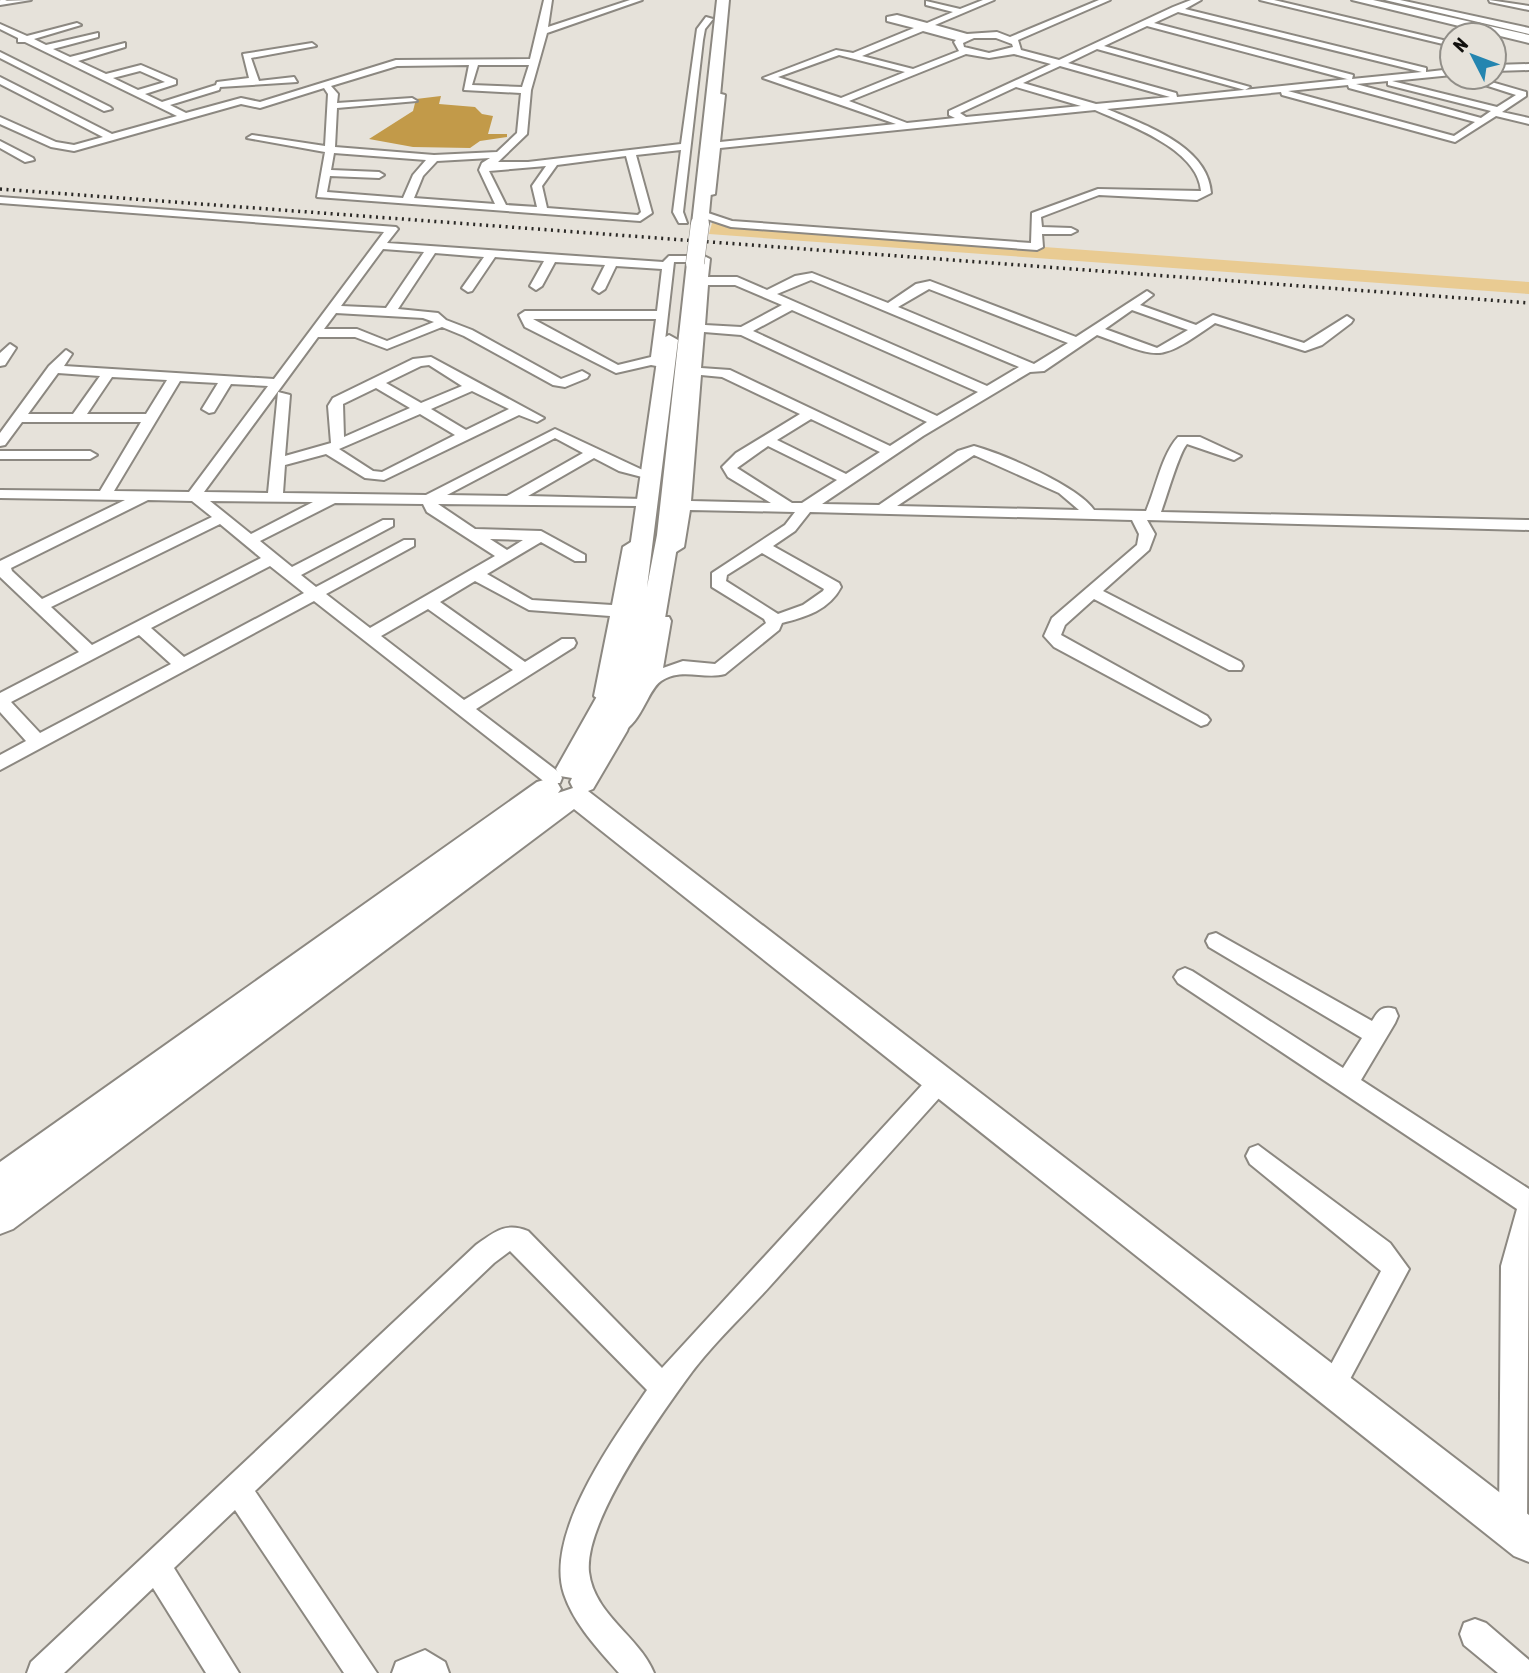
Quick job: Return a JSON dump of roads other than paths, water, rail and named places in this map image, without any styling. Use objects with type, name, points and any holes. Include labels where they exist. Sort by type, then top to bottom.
[{"type":"main road","points":[[711,0],[716,18]]},
{"type":"main road","points":[[0,1217],[565,787],[606,724],[649,642],[666,548],[686,268],[694,221],[716,18],[723,0]]},
{"type":"main road","points":[[1358,0],[1529,39]]},
{"type":"main road","points":[[565,787],[1333,1385],[1521,1535]]},
{"type":"main road","points":[[0,1182],[565,787]]},
{"type":"street","points":[[0,1],[27,0]]},
{"type":"street","points":[[503,209],[484,170],[486,165],[522,134],[526,90],[543,31],[548,0]]},
{"type":"street","points":[[543,31],[638,0]]},
{"type":"street","points":[[962,0],[979,5]]},
{"type":"street","points":[[856,55],[990,0]]},
{"type":"street","points":[[1001,36],[1087,0]]},
{"type":"street","points":[[1012,39],[1107,0]]},
{"type":"street","points":[[1264,0],[1438,40]]},
{"type":"street","points":[[1389,0],[1529,31]]},
{"type":"street","points":[[1493,0],[1527,6]]},
{"type":"street","points":[[967,119],[951,113],[1055,63],[1194,2],[1427,60]]},
{"type":"street","points":[[929,3],[960,12]]},
{"type":"street","points":[[1176,9],[1349,52],[1438,68]]},
{"type":"street","points":[[694,221],[716,145],[724,35],[716,18],[701,29],[678,212],[694,221],[1037,247],[1036,215],[1098,192],[1197,197],[1206,193],[1202,171],[1189,157],[1152,132],[1095,107],[1012,83]]},
{"type":"street","points":[[1144,23],[1363,80]]},
{"type":"street","points":[[13,42],[77,25]]},
{"type":"street","points":[[0,26],[186,117]]},
{"type":"street","points":[[924,26],[964,38],[1001,36],[1012,39],[1019,45],[1012,52]]},
{"type":"street","points":[[1373,39],[1391,29]]},
{"type":"street","points":[[1128,31],[1142,34]]},
{"type":"street","points":[[46,48],[95,35]]},
{"type":"street","points":[[964,38],[958,45],[969,52]]},
{"type":"street","points":[[70,60],[122,45]]},
{"type":"street","points":[[294,80],[259,84],[253,80],[245,58],[248,54],[312,46]]},
{"type":"street","points":[[1094,46],[1258,91]]},
{"type":"street","points":[[906,125],[769,83],[767,78],[835,52],[856,55],[914,72]]},
{"type":"street","points":[[842,104],[969,52]]},
{"type":"street","points":[[842,104],[914,72],[969,52],[1012,52],[1183,98]]},
{"type":"street","points":[[1339,58],[1349,52]]},
{"type":"street","points":[[3,59],[107,109]]},
{"type":"street","points":[[92,70],[118,62]]},
{"type":"street","points":[[2,122],[63,148],[85,147],[241,101],[260,105],[396,63],[534,62]]},
{"type":"street","points":[[474,63],[467,88],[526,90]]},
{"type":"street","points":[[1055,63],[1170,100]]},
{"type":"street","points":[[1319,69],[1329,63]]},
{"type":"street","points":[[1508,68],[1529,67]]},
{"type":"street","points":[[106,77],[144,68],[173,82],[138,93]]},
{"type":"street","points":[[716,145],[1377,79],[1438,68]]},
{"type":"street","points":[[0,80],[30,71]]},
{"type":"street","points":[[1304,77],[1483,121]]},
{"type":"street","points":[[1377,79],[1529,121]]},
{"type":"street","points":[[0,80],[114,139]]},
{"type":"street","points":[[161,105],[218,86],[253,80]]},
{"type":"street","points":[[326,85],[333,91],[330,150],[321,195],[635,219],[645,216],[630,152]]},
{"type":"street","points":[[1272,90],[1458,139],[1523,92],[1508,88]]},
{"type":"street","points":[[332,106],[412,101]]},
{"type":"street","points":[[842,104],[895,126]]},
{"type":"street","points":[[252,138],[330,150],[434,158],[497,155]]},
{"type":"street","points":[[0,144],[29,160]]},
{"type":"street","points":[[486,165],[554,162],[688,146]]},
{"type":"street","points":[[407,202],[414,181],[434,158]]},
{"type":"street","points":[[543,212],[537,187],[554,162]]},
{"type":"street","points":[[325,173],[379,175]]},
{"type":"street","points":[[0,200],[390,228],[391,232],[315,332],[279,389],[194,495]]},
{"type":"street","points":[[1035,230],[1071,231]]},
{"type":"street","points":[[381,246],[686,268],[737,281],[987,391]]},
{"type":"street","points":[[390,312],[432,249]]},
{"type":"street","points":[[468,288],[492,254]]},
{"type":"street","points":[[536,286],[551,258]]},
{"type":"street","points":[[599,289],[612,263]]},
{"type":"street","points":[[606,724],[664,316],[686,268]]},
{"type":"street","points":[[606,724],[642,702],[654,677],[683,505],[699,328],[686,268]]},
{"type":"street","points":[[767,295],[799,278],[812,276],[1030,368],[1039,368],[1147,295]]},
{"type":"street","points":[[890,307],[920,287],[930,285],[1078,342]]},
{"type":"street","points":[[743,331],[791,305]]},
{"type":"street","points":[[1132,306],[1196,329]]},
{"type":"street","points":[[333,309],[435,316],[442,323],[458,328],[558,382],[565,383],[582,375]]},
{"type":"street","points":[[657,359],[616,369],[529,324],[525,315],[664,316]]},
{"type":"street","points":[[1095,330],[1157,352],[1171,348],[1213,319],[1220,319],[1305,347],[1318,342],[1347,320]]},
{"type":"street","points":[[315,332],[356,333],[387,345],[442,323]]},
{"type":"street","points":[[699,328],[743,331],[937,421]]},
{"type":"street","points":[[0,362],[10,348]]},
{"type":"street","points":[[0,442],[66,354]]},
{"type":"street","points":[[333,447],[335,406],[338,401],[424,360],[537,418]]},
{"type":"street","points":[[775,620],[716,580],[720,573],[790,528],[807,507],[847,480],[937,421],[1030,368]]},
{"type":"street","points":[[54,369],[227,379],[279,389]]},
{"type":"street","points":[[695,371],[724,373],[890,452]]},
{"type":"street","points":[[77,418],[109,372]]},
{"type":"street","points":[[105,494],[176,376]]},
{"type":"street","points":[[209,408],[227,379]]},
{"type":"street","points":[[376,382],[466,436]]},
{"type":"street","points":[[278,462],[333,447],[472,386]]},
{"type":"street","points":[[275,497],[279,389]]},
{"type":"street","points":[[333,447],[377,477],[392,473],[520,408]]},
{"type":"street","points":[[788,507],[733,474],[729,467],[811,414]]},
{"type":"street","points":[[18,418],[150,418]]},
{"type":"street","points":[[429,499],[552,433],[561,434],[624,468],[642,473]]},
{"type":"street","points":[[767,440],[847,480]]},
{"type":"street","points":[[1201,720],[1060,643],[1052,636],[1058,622],[1144,547],[1147,534],[1144,516],[1167,480],[1174,450],[1183,440],[1195,440],[1234,456]]},
{"type":"street","points":[[884,508],[963,454],[974,450],[1064,490],[1082,503],[1090,515]]},
{"type":"street","points":[[510,500],[594,452]]},
{"type":"street","points":[[0,455],[90,455]]},
{"type":"street","points":[[0,494],[638,502]]},
{"type":"street","points":[[90,653],[5,573],[3,566],[149,494]]},
{"type":"street","points":[[194,495],[315,594],[565,787]]},
{"type":"street","points":[[248,541],[332,498]]},
{"type":"street","points":[[429,499],[432,509],[506,556]]},
{"type":"street","points":[[683,505],[1529,525]]},
{"type":"street","points":[[40,606],[223,517]]},
{"type":"street","points":[[291,574],[388,523]]},
{"type":"street","points":[[472,534],[541,536],[580,558]]},
{"type":"street","points":[[369,636],[541,536]]},
{"type":"street","points":[[0,762],[410,543]]},
{"type":"street","points":[[654,677],[683,667],[719,670],[761,639],[775,620],[806,610],[829,595],[833,587],[762,546]]},
{"type":"street","points":[[38,743],[0,701],[271,559]]},
{"type":"street","points":[[475,573],[529,605],[620,611]]},
{"type":"street","points":[[1092,592],[1234,666]]},
{"type":"street","points":[[428,601],[525,670]]},
{"type":"street","points":[[140,627],[183,665]]},
{"type":"street","points":[[463,709],[568,643]]},
{"type":"street","points":[[1216,941],[1382,1025],[1347,1082]]},
{"type":"street","points":[[1185,977],[1529,1203]]},
{"type":"street","points":[[639,1673],[590,1613],[576,1590],[574,1556],[591,1510],[678,1368],[941,1080]]},
{"type":"street","points":[[1258,1156],[1381,1252],[1396,1269],[1333,1385]]},
{"type":"street","points":[[1521,1535],[1522,1272],[1529,1209]]},
{"type":"street","points":[[56,1668],[156,1566],[485,1254],[507,1238],[519,1240],[664,1389]]},
{"type":"street","points":[[237,1489],[362,1673]]},
{"type":"street","points":[[156,1566],[224,1673]]},
{"type":"street","points":[[1475,1634],[1521,1673]]},
{"type":"street","points":[[407,1673],[425,1665],[435,1673]]},
{"type":"railway","points":[[0,189],[1529,303]]}]
